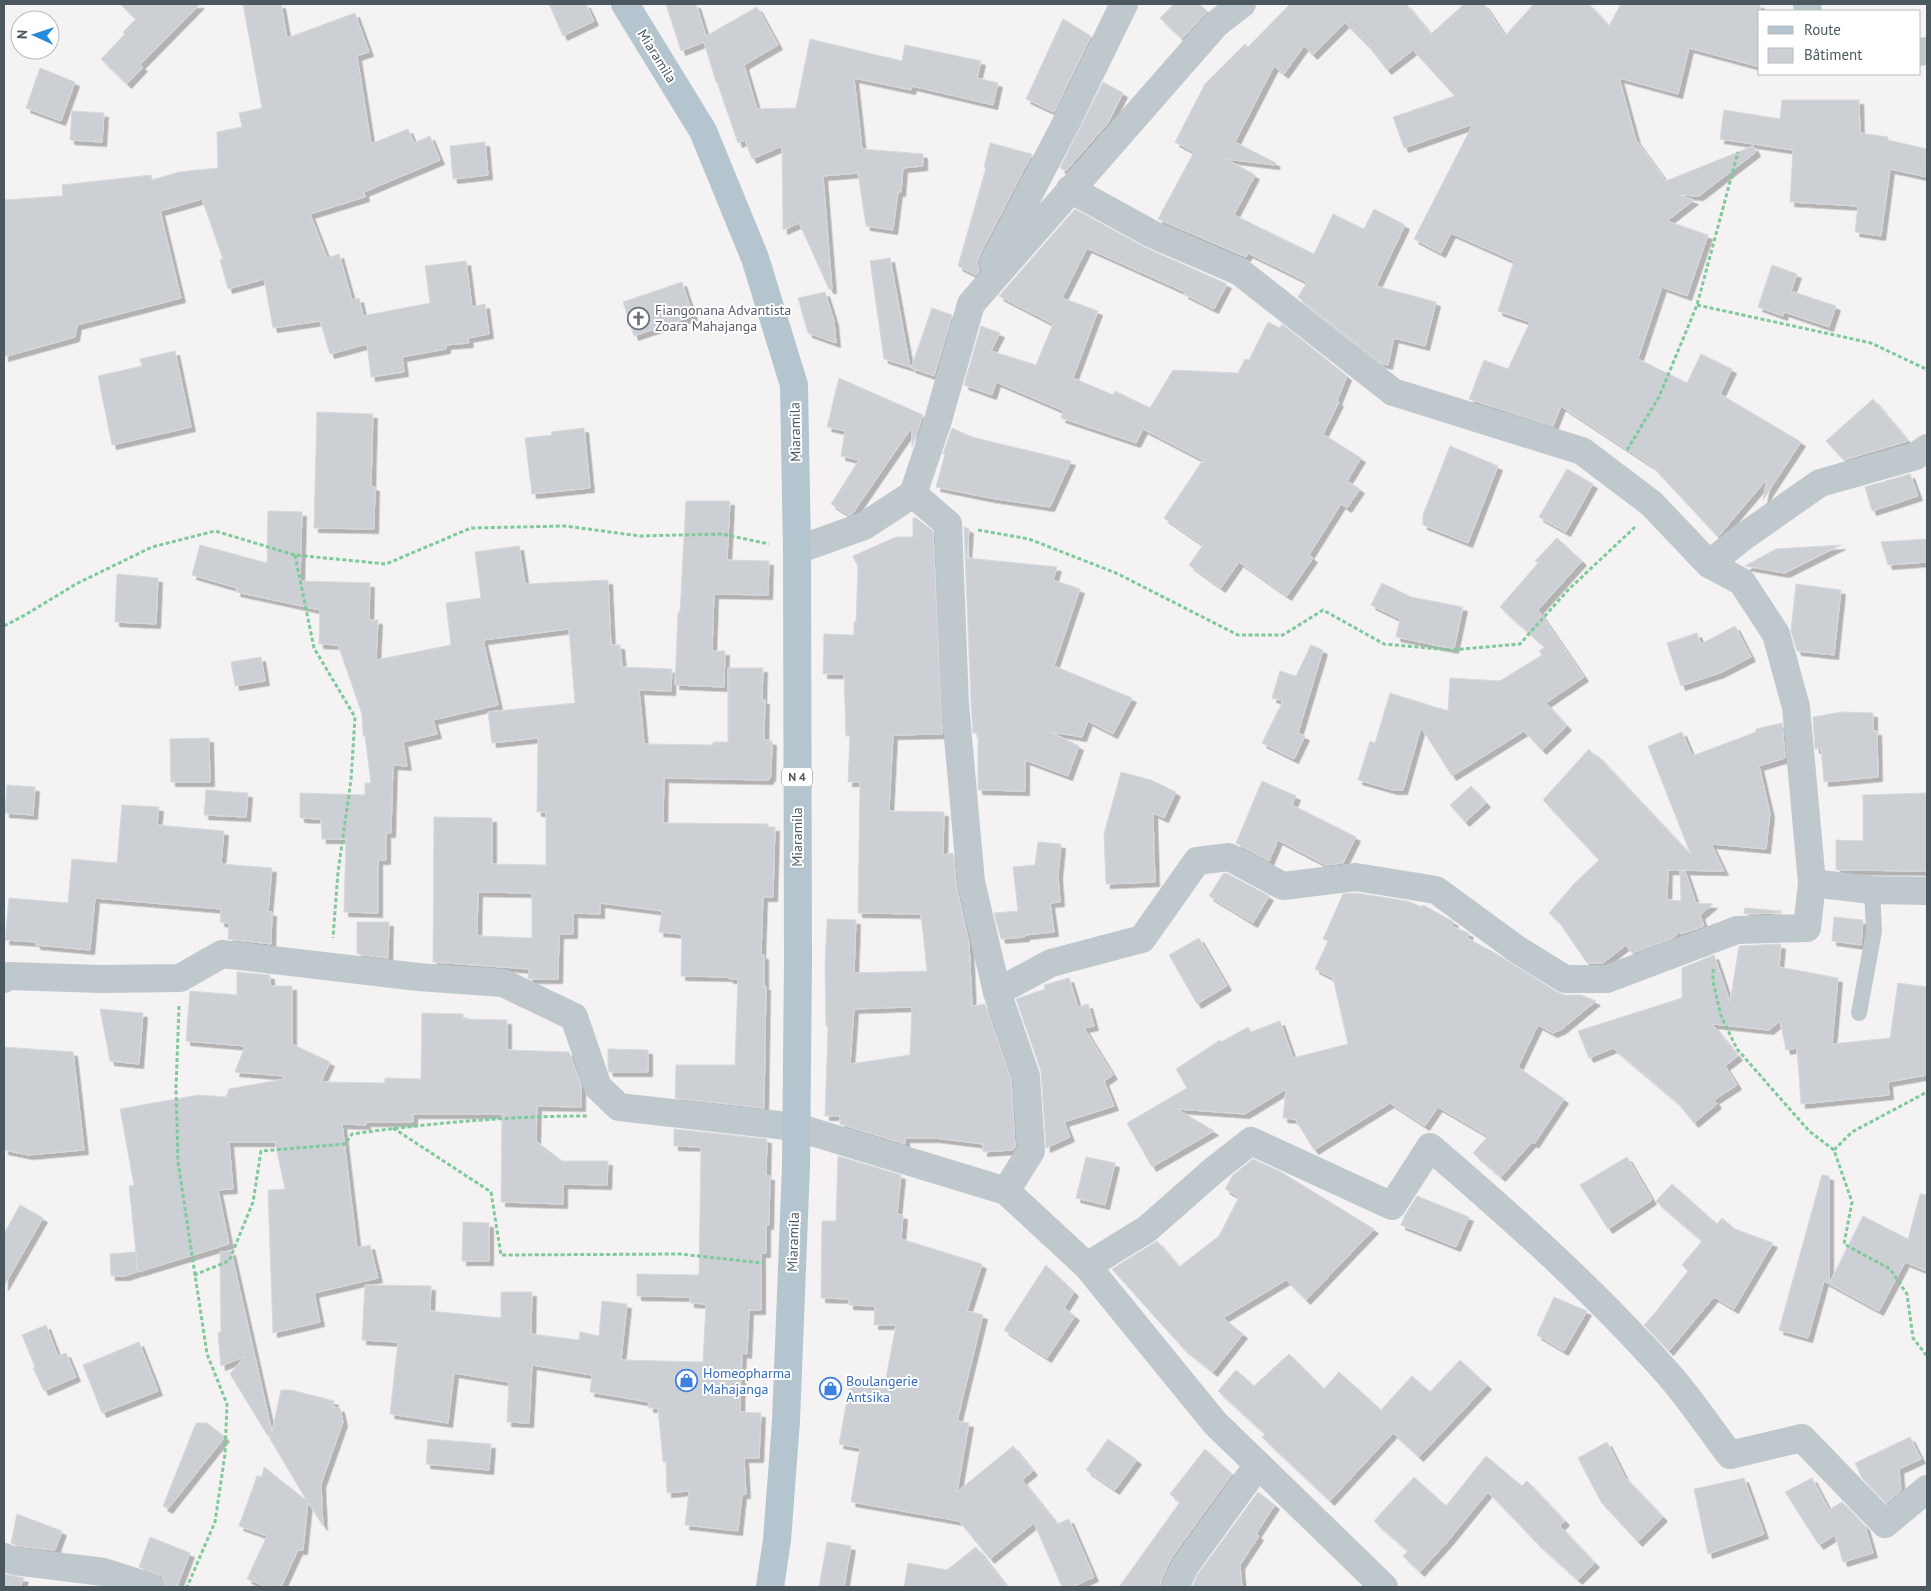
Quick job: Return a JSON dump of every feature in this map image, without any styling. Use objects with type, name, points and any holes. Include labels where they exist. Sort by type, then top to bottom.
[{"type":"main road","name":"Miaramila","points":[[625,4],[704,131],[758,267],[794,385],[797,550],[798,961],[796,1127],[793,1271],[785,1431],[777,1540],[770,1587]]},
{"type":"street","points":[[797,550],[864,526],[913,494],[938,420],[972,304],[1063,129],[1124,4]]},
{"type":"street","points":[[972,304],[1070,189],[1216,24],[1242,4]]},
{"type":"street","points":[[997,992],[1051,963],[1142,939],[1197,861],[1229,857],[1283,886],[1356,877],[1436,890],[1518,950],[1565,979],[1607,979],[1737,930],[1807,928],[1812,883],[1796,707],[1776,634],[1742,582],[1710,564],[1652,504],[1582,451],[1393,392],[1240,272],[1152,234],[1070,189]]},
{"type":"street","points":[[1710,564],[1743,537],[1820,483],[1916,456],[1927,448]]},
{"type":"street","points":[[913,494],[948,524],[956,704],[971,882],[997,992],[1026,1076],[1031,1151],[1006,1190]]},
{"type":"street","points":[[1812,883],[1872,890],[1927,891]]},
{"type":"street","points":[[4,979],[9,976],[102,979],[180,978],[222,954],[418,977],[503,983],[574,1017],[598,1087],[619,1108],[796,1127],[1006,1190],[1087,1266],[1215,1423],[1384,1587]]},
{"type":"street","points":[[1087,1266],[1146,1229],[1214,1170],[1251,1141],[1392,1206],[1430,1147],[1509,1215],[1612,1315],[1671,1377],[1730,1455],[1802,1438],[1885,1524],[1927,1488]]},
{"type":"street","points":[[1175,1587],[1185,1566],[1258,1464]]},
{"type":"street","points":[[4,1558],[14,1561],[104,1572],[151,1587]]},
{"type":"lane","points":[[1859,1013],[1874,931],[1872,890]]},
{"type":"path","points":[[1612,474],[1659,397],[1698,305],[1738,152]]},
{"type":"path","points":[[1698,305],[1871,343],[1927,371]]},
{"type":"path","points":[[948,524],[1029,539],[1116,574],[1238,635],[1283,634],[1323,610],[1384,644],[1451,650],[1520,644],[1568,590],[1636,526],[1652,504]]},
{"type":"path","points":[[4,626],[76,584],[152,547],[215,531],[295,555],[386,564],[471,528],[565,526],[640,536],[722,534],[797,550]]},
{"type":"path","points":[[295,555],[314,648],[356,717],[351,780],[338,872],[330,966]]},
{"type":"path","points":[[1711,941],[1713,981],[1721,1016],[1737,1049],[1809,1131],[1834,1150],[1852,1202],[1844,1244],[1890,1269],[1907,1294],[1912,1338],[1927,1356]]},
{"type":"path","points":[[180,978],[176,1088],[178,1162],[207,1354],[227,1404],[226,1454],[215,1522],[187,1587]]},
{"type":"path","points":[[1834,1150],[1852,1132],[1927,1092]]},
{"type":"path","points":[[194,1275],[229,1261],[253,1202],[262,1151],[345,1144],[352,1134],[393,1128],[532,1116],[590,1116],[619,1108]]},
{"type":"path","points":[[393,1128],[491,1192],[501,1255],[680,1254],[776,1265],[793,1271]]},
{"type":"building","points":[[120,4],[200,4],[140,65],[143,67],[127,84],[101,59],[125,34],[123,32],[136,19]]},
{"type":"building","points":[[243,4],[281,4],[287,38],[355,13],[369,52],[357,56],[371,144],[408,129],[414,143],[430,136],[440,160],[364,192],[365,197],[310,214],[327,258],[339,254],[352,300],[359,298],[363,316],[430,303],[425,266],[466,261],[472,307],[485,304],[489,334],[468,338],[469,343],[446,345],[446,349],[402,357],[404,372],[371,377],[367,344],[330,354],[320,321],[273,328],[264,279],[228,289],[220,260],[223,259],[202,199],[160,211],[181,298],[77,325],[75,337],[4,357],[4,200],[63,196],[62,185],[151,175],[152,180],[179,172],[218,168],[217,132],[242,127],[239,113],[262,108]]},
{"type":"building","points":[[549,4],[586,4],[594,21],[563,36]]},
{"type":"building","points":[[666,4],[696,4],[706,36],[757,7],[778,45],[744,65],[757,109],[796,108],[810,39],[902,61],[905,45],[981,61],[977,78],[998,83],[993,105],[912,86],[911,90],[854,78],[862,149],[923,154],[923,166],[903,168],[901,192],[898,192],[893,230],[866,226],[858,173],[823,176],[832,289],[829,289],[799,223],[783,230],[782,146],[752,159],[745,140],[738,143],[704,42],[681,51]]},
{"type":"building","points":[[1174,4],[1199,4],[1207,11],[1182,39],[1160,18]]},
{"type":"building","points":[[1290,4],[1406,4],[1431,34],[1464,4],[1484,4],[1505,36],[1534,4],[1589,4],[1609,26],[1621,4],[1760,4],[1760,10],[1758,10],[1758,66],[1689,48],[1678,94],[1619,78],[1636,140],[1666,181],[1753,146],[1756,152],[1699,196],[1679,195],[1694,200],[1667,221],[1708,235],[1687,296],[1662,287],[1638,359],[1687,383],[1701,354],[1732,369],[1720,394],[1801,442],[1763,500],[1767,479],[1718,537],[1652,466],[1561,406],[1553,426],[1469,399],[1484,360],[1508,369],[1530,322],[1498,311],[1514,261],[1451,233],[1441,253],[1414,239],[1473,124],[1404,148],[1393,117],[1455,96],[1413,50],[1387,70],[1370,48],[1345,23],[1313,55],[1304,46],[1284,74],[1274,66],[1235,142],[1276,163],[1275,165],[1226,159],[1255,175],[1234,215],[1314,254],[1333,214],[1364,229],[1374,209],[1405,225],[1376,286],[1436,302],[1425,346],[1394,338],[1388,365],[1381,363],[1298,297],[1307,282],[1248,253],[1246,257],[1158,219],[1194,152],[1175,142],[1205,84],[1245,44],[1248,47]]},
{"type":"building","points":[[1063,19],[1091,36],[1054,112],[1026,99]]},
{"type":"building","points":[[40,68],[75,82],[61,121],[26,108]]},
{"type":"building","points":[[1103,82],[1123,93],[1108,123],[1066,171],[1060,168]]},
{"type":"building","points":[[1782,100],[1859,100],[1860,133],[1888,137],[1888,140],[1927,149],[1927,177],[1890,169],[1881,236],[1855,232],[1858,206],[1790,202],[1793,150],[1720,139],[1724,110],[1780,119]]},
{"type":"building","points":[[72,111],[104,113],[102,142],[70,140]]},
{"type":"building","points":[[485,142],[488,175],[453,179],[450,146]]},
{"type":"building","points":[[990,143],[1032,154],[979,256],[977,263],[979,271],[976,275],[958,266],[986,168],[984,167]]},
{"type":"building","points":[[1075,209],[1146,248],[1227,284],[1214,309],[1184,294],[1185,292],[1087,248],[1062,298],[1098,311],[1073,378],[1113,395],[1115,391],[1150,408],[1173,370],[1238,373],[1245,359],[1249,360],[1268,322],[1280,328],[1282,324],[1347,376],[1337,401],[1339,402],[1323,434],[1361,458],[1347,481],[1360,489],[1347,508],[1341,504],[1309,555],[1313,558],[1287,596],[1239,562],[1221,588],[1189,565],[1203,545],[1164,518],[1203,460],[1143,429],[1136,443],[1061,418],[1064,411],[996,382],[992,395],[964,385],[981,326],[1000,333],[991,351],[1036,365],[1053,324],[999,296]]},
{"type":"building","points":[[890,258],[910,367],[884,359],[870,261]]},
{"type":"building","points":[[1772,265],[1797,274],[1791,291],[1836,306],[1829,327],[1784,312],[1783,316],[1758,307]]},
{"type":"building","points":[[682,282],[693,316],[634,336],[623,302]]},
{"type":"building","points":[[825,292],[834,321],[836,343],[808,333],[798,298]]},
{"type":"building","points":[[932,308],[952,315],[934,376],[911,368]]},
{"type":"building","points":[[175,351],[191,427],[112,445],[98,376],[142,366],[140,359]]},
{"type":"building","points":[[839,378],[923,415],[912,447],[912,427],[853,513],[849,515],[831,504],[859,460],[841,456],[845,431],[827,427]]},
{"type":"building","points":[[1873,399],[1908,441],[1844,460],[1826,441]]},
{"type":"building","points":[[317,412],[373,414],[371,486],[375,487],[374,529],[314,528]]},
{"type":"building","points":[[584,428],[590,488],[532,494],[525,438],[552,435],[551,432]]},
{"type":"building","points":[[952,428],[972,437],[1071,461],[1050,507],[990,498],[936,487],[945,454],[943,454]]},
{"type":"building","points":[[1450,446],[1498,466],[1468,543],[1423,525],[1423,515]]},
{"type":"building","points":[[1567,469],[1593,484],[1566,532],[1539,517]]},
{"type":"building","points":[[1910,474],[1918,496],[1872,511],[1865,487]]},
{"type":"building","points":[[686,501],[730,501],[727,560],[769,561],[768,595],[714,594],[712,651],[725,651],[724,687],[675,685]]},
{"type":"building","points":[[268,511],[302,512],[300,581],[370,583],[369,620],[378,620],[376,660],[451,645],[446,603],[481,598],[475,552],[519,546],[525,584],[608,580],[611,645],[620,645],[622,667],[672,669],[671,691],[639,690],[644,744],[713,745],[713,742],[728,742],[728,668],[763,668],[762,700],[765,700],[764,740],[772,741],[771,777],[769,777],[769,780],[664,778],[663,823],[768,824],[768,827],[775,827],[773,897],[763,897],[761,955],[764,955],[764,986],[766,986],[764,1108],[675,1098],[676,1065],[735,1065],[738,979],[729,979],[729,977],[681,976],[682,934],[659,932],[662,911],[600,903],[600,914],[573,913],[573,934],[559,934],[558,979],[530,979],[528,978],[529,969],[433,962],[434,817],[492,818],[492,864],[546,865],[546,812],[537,812],[538,738],[492,743],[488,712],[575,703],[569,629],[483,640],[498,705],[433,720],[437,734],[403,742],[407,766],[393,765],[391,833],[386,833],[386,860],[378,860],[378,913],[344,912],[346,839],[322,839],[321,819],[300,818],[300,793],[365,795],[365,783],[371,783],[365,736],[363,736],[362,714],[338,645],[319,644],[320,610],[236,592],[237,588],[192,575],[200,545],[267,563]],"holes":[[[478,892],[532,893],[532,938],[477,936]]]},
{"type":"building","points":[[913,518],[916,518],[933,531],[942,734],[893,735],[889,811],[944,812],[943,855],[953,853],[956,885],[969,943],[972,1006],[985,1004],[1011,1079],[1015,1147],[1013,1150],[983,1152],[983,1144],[935,1138],[905,1138],[905,1144],[840,1124],[840,1116],[825,1116],[828,1027],[826,1026],[825,966],[827,919],[856,920],[854,973],[927,971],[921,914],[858,913],[860,782],[848,782],[850,736],[846,736],[844,674],[823,674],[824,634],[854,635],[858,567],[853,556],[896,537],[913,537]],"holes":[[[912,1007],[910,1055],[850,1064],[854,1009]]]},
{"type":"building","points":[[964,527],[969,529],[967,558],[1057,567],[1053,580],[1080,589],[1054,666],[1132,698],[1113,734],[1088,721],[1082,737],[1051,732],[1079,746],[1068,776],[1025,760],[1025,791],[978,790],[978,733],[973,733]]},
{"type":"building","points":[[1557,538],[1582,561],[1538,610],[1584,677],[1546,703],[1567,726],[1542,750],[1524,731],[1452,776],[1421,727],[1403,790],[1393,790],[1358,780],[1370,741],[1375,743],[1390,693],[1448,711],[1450,678],[1500,681],[1542,655],[1539,651],[1545,647],[1500,607],[1538,563],[1535,561]]},
{"type":"building","points":[[1927,539],[1927,562],[1888,565],[1881,542]]},
{"type":"building","points":[[1841,545],[1785,573],[1745,566],[1776,549]]},
{"type":"building","points":[[117,574],[158,578],[156,624],[115,622]]},
{"type":"building","points":[[1382,583],[1411,597],[1463,607],[1454,649],[1396,637],[1400,619],[1371,605]]},
{"type":"building","points":[[1796,584],[1841,590],[1834,655],[1797,651],[1791,631]]},
{"type":"building","points":[[1735,626],[1751,657],[1720,673],[1681,686],[1667,643],[1697,633],[1701,644]]},
{"type":"building","points":[[1311,645],[1323,650],[1298,733],[1305,736],[1294,759],[1262,743],[1283,701],[1272,698],[1280,671],[1296,676]]},
{"type":"building","points":[[261,657],[265,681],[235,686],[231,662]]},
{"type":"building","points":[[1841,712],[1873,713],[1873,731],[1877,731],[1878,777],[1824,782],[1821,747],[1815,749],[1813,717]]},
{"type":"building","points":[[1782,723],[1785,758],[1759,766],[1770,813],[1766,849],[1711,844],[1724,871],[1668,870],[1667,900],[1681,901],[1680,871],[1685,871],[1696,903],[1713,904],[1700,915],[1704,926],[1681,934],[1681,931],[1673,938],[1632,953],[1626,945],[1603,963],[1587,963],[1559,922],[1549,913],[1573,885],[1599,860],[1543,800],[1589,749],[1595,757],[1597,755],[1691,855],[1648,746],[1682,732],[1692,756],[1756,732],[1756,729]]},
{"type":"building","points":[[209,738],[210,782],[171,782],[170,739]]},
{"type":"building","points":[[1121,772],[1151,780],[1176,792],[1164,818],[1153,813],[1155,882],[1106,884],[1104,834]]},
{"type":"building","points":[[1262,781],[1296,796],[1292,805],[1356,837],[1343,863],[1326,865],[1278,840],[1269,861],[1236,843]]},
{"type":"building","points":[[7,785],[35,787],[33,815],[5,813]]},
{"type":"building","points":[[1471,786],[1486,803],[1465,822],[1450,805]]},
{"type":"building","points":[[206,790],[248,793],[246,817],[204,815]]},
{"type":"building","points":[[1927,793],[1927,871],[1836,870],[1836,840],[1863,841],[1863,795]]},
{"type":"building","points":[[122,805],[159,807],[157,825],[224,831],[221,864],[272,868],[268,912],[272,912],[271,944],[228,939],[229,923],[220,922],[221,909],[95,898],[90,950],[36,945],[36,942],[5,940],[9,898],[68,903],[72,859],[117,863]]},
{"type":"building","points":[[1038,842],[1061,844],[1058,875],[1060,902],[1050,903],[1054,932],[1001,939],[994,913],[1018,911],[1013,867],[1035,865]]},
{"type":"building","points":[[1226,873],[1269,896],[1253,923],[1209,896],[1223,874]]},
{"type":"building","points":[[1356,893],[1407,901],[1422,907],[1423,905],[1454,922],[1451,926],[1469,933],[1467,938],[1495,953],[1557,992],[1565,995],[1581,995],[1596,1001],[1562,1029],[1553,1033],[1538,1025],[1518,1067],[1564,1099],[1534,1144],[1532,1142],[1501,1177],[1473,1153],[1488,1136],[1438,1107],[1425,1126],[1390,1103],[1314,1150],[1295,1119],[1283,1118],[1286,1089],[1245,1114],[1177,1109],[1214,1131],[1152,1167],[1127,1123],[1187,1088],[1176,1069],[1220,1040],[1221,1042],[1248,1027],[1251,1032],[1280,1021],[1293,1058],[1348,1044],[1333,978],[1315,969],[1328,941],[1323,939],[1343,894]]},
{"type":"building","points":[[1745,908],[1781,911],[1781,913],[1744,914]]},
{"type":"building","points":[[1834,917],[1863,920],[1861,945],[1832,941]]},
{"type":"building","points":[[357,922],[389,922],[388,958],[357,954]]},
{"type":"building","points":[[1199,938],[1227,986],[1197,1004],[1169,955]]},
{"type":"building","points":[[1781,945],[1779,967],[1838,978],[1832,1044],[1890,1038],[1898,983],[1927,987],[1927,1075],[1888,1082],[1889,1095],[1801,1104],[1797,1048],[1786,1050],[1780,1021],[1769,1030],[1712,1024],[1738,1056],[1725,1066],[1737,1085],[1714,1100],[1717,1104],[1694,1123],[1677,1102],[1613,1048],[1589,1058],[1578,1031],[1682,998],[1682,968],[1714,955],[1730,1002],[1739,946]]},
{"type":"building","points":[[237,972],[270,975],[270,986],[292,986],[292,1044],[330,1062],[321,1082],[385,1083],[385,1078],[421,1079],[422,1013],[463,1014],[463,1019],[507,1020],[507,1050],[569,1052],[581,1084],[581,1107],[537,1106],[536,1141],[562,1161],[608,1161],[607,1185],[563,1184],[563,1204],[501,1202],[502,1114],[413,1114],[413,1122],[366,1122],[366,1125],[342,1124],[357,1248],[370,1245],[378,1278],[314,1293],[320,1322],[273,1333],[268,1190],[285,1189],[275,1142],[229,1142],[233,1189],[218,1190],[229,1244],[138,1272],[129,1186],[134,1185],[120,1109],[198,1095],[226,1097],[229,1089],[284,1079],[284,1076],[235,1072],[245,1046],[186,1041],[190,991],[237,995]]},
{"type":"building","points":[[1069,978],[1078,1007],[1088,1004],[1094,1026],[1084,1028],[1113,1075],[1104,1081],[1114,1106],[1064,1122],[1070,1137],[1046,1148],[1041,1071],[1016,999],[1045,989],[1044,985]]},
{"type":"building","points":[[100,1009],[143,1013],[139,1064],[110,1061]]},
{"type":"building","points":[[4,1047],[73,1052],[84,1150],[28,1155],[4,1150]]},
{"type":"building","points":[[608,1049],[648,1050],[648,1072],[609,1072]]},
{"type":"building","points":[[674,1129],[767,1139],[766,1176],[770,1176],[769,1225],[766,1225],[766,1253],[761,1253],[761,1310],[749,1310],[747,1354],[742,1353],[740,1412],[761,1413],[759,1458],[744,1458],[746,1494],[742,1494],[738,1531],[685,1525],[689,1491],[667,1493],[666,1462],[663,1462],[658,1408],[649,1408],[649,1402],[590,1392],[592,1375],[532,1365],[529,1423],[507,1422],[509,1382],[454,1373],[448,1423],[390,1414],[398,1342],[362,1340],[365,1285],[431,1286],[430,1311],[501,1318],[501,1292],[532,1292],[531,1334],[579,1340],[580,1332],[599,1336],[602,1301],[627,1304],[621,1360],[703,1362],[706,1304],[690,1303],[690,1297],[637,1296],[637,1274],[699,1275],[701,1147],[674,1146]]},
{"type":"building","points":[[838,1156],[901,1175],[897,1214],[903,1215],[901,1239],[982,1264],[967,1311],[983,1315],[957,1421],[969,1423],[957,1492],[1013,1446],[1033,1471],[1022,1480],[1057,1524],[1069,1519],[1094,1577],[1072,1587],[1062,1587],[1034,1523],[990,1559],[959,1521],[851,1502],[860,1448],[839,1444],[850,1383],[884,1389],[896,1325],[874,1325],[875,1306],[849,1305],[849,1299],[821,1298],[822,1221],[836,1221]]},
{"type":"building","points":[[1086,1157],[1115,1163],[1105,1205],[1076,1198]]},
{"type":"building","points":[[1627,1157],[1652,1200],[1608,1229],[1580,1185]]},
{"type":"building","points":[[1253,1159],[1281,1172],[1374,1229],[1306,1300],[1286,1280],[1223,1318],[1243,1334],[1213,1372],[1182,1347],[1112,1269],[1157,1241],[1179,1267],[1219,1236],[1239,1197],[1225,1189],[1233,1175]]},
{"type":"building","points":[[1822,1175],[1829,1176],[1829,1284],[1824,1281],[1808,1338],[1779,1330]]},
{"type":"building","points":[[1672,1184],[1717,1224],[1722,1218],[1735,1229],[1773,1243],[1734,1309],[1714,1297],[1669,1351],[1644,1325],[1688,1271],[1682,1265],[1702,1241],[1656,1201]]},
{"type":"building","points":[[1920,1194],[1927,1195],[1927,1271],[1905,1262],[1879,1311],[1829,1284],[1863,1216],[1908,1239]]},
{"type":"building","points":[[1417,1196],[1469,1217],[1456,1247],[1401,1225]]},
{"type":"building","points":[[20,1205],[43,1218],[4,1286],[4,1234]]},
{"type":"building","points":[[463,1222],[489,1223],[489,1261],[462,1261]]},
{"type":"building","points":[[231,1251],[272,1432],[281,1390],[291,1390],[334,1401],[333,1407],[340,1408],[343,1422],[321,1484],[323,1526],[308,1502],[303,1550],[298,1550],[281,1587],[267,1587],[247,1579],[267,1536],[239,1526],[257,1476],[262,1477],[264,1467],[307,1501],[270,1439],[271,1435],[268,1436],[230,1374],[244,1357],[221,1366],[218,1333],[221,1332],[220,1252]]},
{"type":"building","points":[[136,1252],[137,1272],[125,1276],[111,1276],[110,1254]]},
{"type":"building","points":[[1046,1265],[1074,1292],[1064,1308],[1075,1316],[1047,1358],[1004,1330]]},
{"type":"building","points":[[1554,1297],[1587,1311],[1564,1351],[1537,1335]]},
{"type":"building","points":[[46,1325],[58,1356],[66,1353],[76,1377],[44,1391],[33,1368],[35,1367],[22,1335]]},
{"type":"building","points":[[139,1342],[158,1391],[102,1413],[83,1365]]},
{"type":"building","points":[[1289,1354],[1324,1389],[1339,1372],[1381,1410],[1412,1376],[1430,1392],[1460,1360],[1487,1385],[1419,1457],[1393,1433],[1330,1501],[1262,1437],[1265,1434],[1218,1391],[1236,1370],[1254,1386]]},
{"type":"building","points":[[196,1423],[207,1423],[225,1437],[168,1509],[163,1506]]},
{"type":"building","points":[[1910,1437],[1921,1459],[1899,1469],[1901,1491],[1886,1503],[1862,1478],[1855,1463]]},
{"type":"building","points":[[428,1439],[491,1444],[489,1470],[426,1464]]},
{"type":"building","points":[[1108,1439],[1137,1460],[1115,1490],[1086,1470]]},
{"type":"building","points":[[1607,1442],[1624,1476],[1663,1517],[1638,1542],[1601,1502],[1578,1458]]},
{"type":"building","points":[[1205,1449],[1232,1474],[1172,1557],[1161,1580],[1160,1587],[1119,1587],[1180,1502],[1170,1494]]},
{"type":"building","points":[[1486,1456],[1522,1486],[1527,1481],[1565,1521],[1560,1526],[1595,1563],[1578,1580],[1540,1546],[1488,1492],[1420,1572],[1403,1556],[1408,1551],[1374,1521],[1414,1477],[1446,1506]]},
{"type":"building","points":[[1744,1478],[1764,1534],[1708,1554],[1694,1489]]},
{"type":"building","points":[[1812,1478],[1829,1510],[1842,1502],[1865,1526],[1873,1553],[1843,1562],[1835,1535],[1819,1545],[1785,1492]]},
{"type":"building","points":[[1258,1492],[1275,1505],[1256,1534],[1259,1536],[1240,1565],[1242,1587],[1192,1587],[1198,1574]]},
{"type":"building","points":[[17,1514],[62,1531],[55,1550],[18,1546],[11,1543]]},
{"type":"building","points":[[150,1537],[190,1553],[177,1587],[166,1587],[162,1576],[139,1567]]},
{"type":"building","points":[[827,1542],[851,1546],[844,1587],[819,1587]]},
{"type":"building","points":[[976,1547],[1007,1587],[904,1587],[908,1563],[947,1570]]},
{"type":"building","points":[[4,1574],[24,1578],[20,1587],[4,1587]]},
{"type":"place","name":"Fiangonana Advantista Zoara Mahajanga","points":[[639,318]]},
{"type":"place","name":"Homeopharma Mahajanga","points":[[687,1381]]},
{"type":"place","name":"Boulangerie Antsika","points":[[830,1389]]}]
